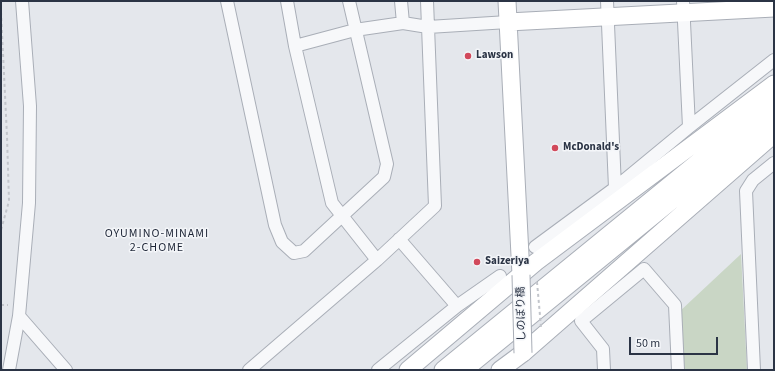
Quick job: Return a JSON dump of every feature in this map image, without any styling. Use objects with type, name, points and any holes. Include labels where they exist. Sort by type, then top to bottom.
[{"type":"street","points":[[9,370],[19,316],[29,203],[30,106],[22,1]]},
{"type":"street","points":[[227,1],[275,225],[282,242],[294,253],[304,251],[384,177],[387,164],[349,1]]},
{"type":"street","points":[[287,1],[295,46],[332,203],[378,260]]},
{"type":"street","points":[[401,1],[403,23]]},
{"type":"street","points":[[249,370],[378,260],[435,206],[427,1]]},
{"type":"street","name":"しのぼり橋","points":[[507,1],[529,278],[523,370]]},
{"type":"street","points":[[295,46],[355,30],[403,23],[428,27],[508,22],[607,9],[765,6]]},
{"type":"street","points":[[683,7],[689,127]]},
{"type":"street","points":[[607,9],[615,188]]},
{"type":"street","points":[[535,247],[615,188],[774,60]]},
{"type":"street","points":[[408,370],[529,278],[774,84]]},
{"type":"street","points":[[443,370],[774,100]]},
{"type":"street","points":[[464,370],[774,117]]},
{"type":"street","points":[[500,370],[523,353],[774,134]]},
{"type":"street","points":[[754,370],[746,191],[753,180],[774,163]]},
{"type":"street","points":[[399,239],[457,306]]},
{"type":"street","points":[[604,370],[603,349],[581,321],[644,269],[675,305],[678,370]]},
{"type":"street","points":[[378,370],[457,306],[500,276]]},
{"type":"street","points":[[19,316],[66,370]]},
{"type":"path","points":[[1,12],[9,201],[1,230]]},
{"type":"path","points":[[529,278],[540,327]]},
{"type":"green space","points":[[741,254],[747,370],[682,370],[679,312]]},
{"type":"place","name":"Lawson","points":[[468,56]]},
{"type":"place","name":"McDonald's","points":[[555,148]]},
{"type":"place","name":"Saizeriya","points":[[477,262]]},
{"type":"district","name":"OYUMINO-MINAMI 2-CHOME","points":[[157,241]]}]
